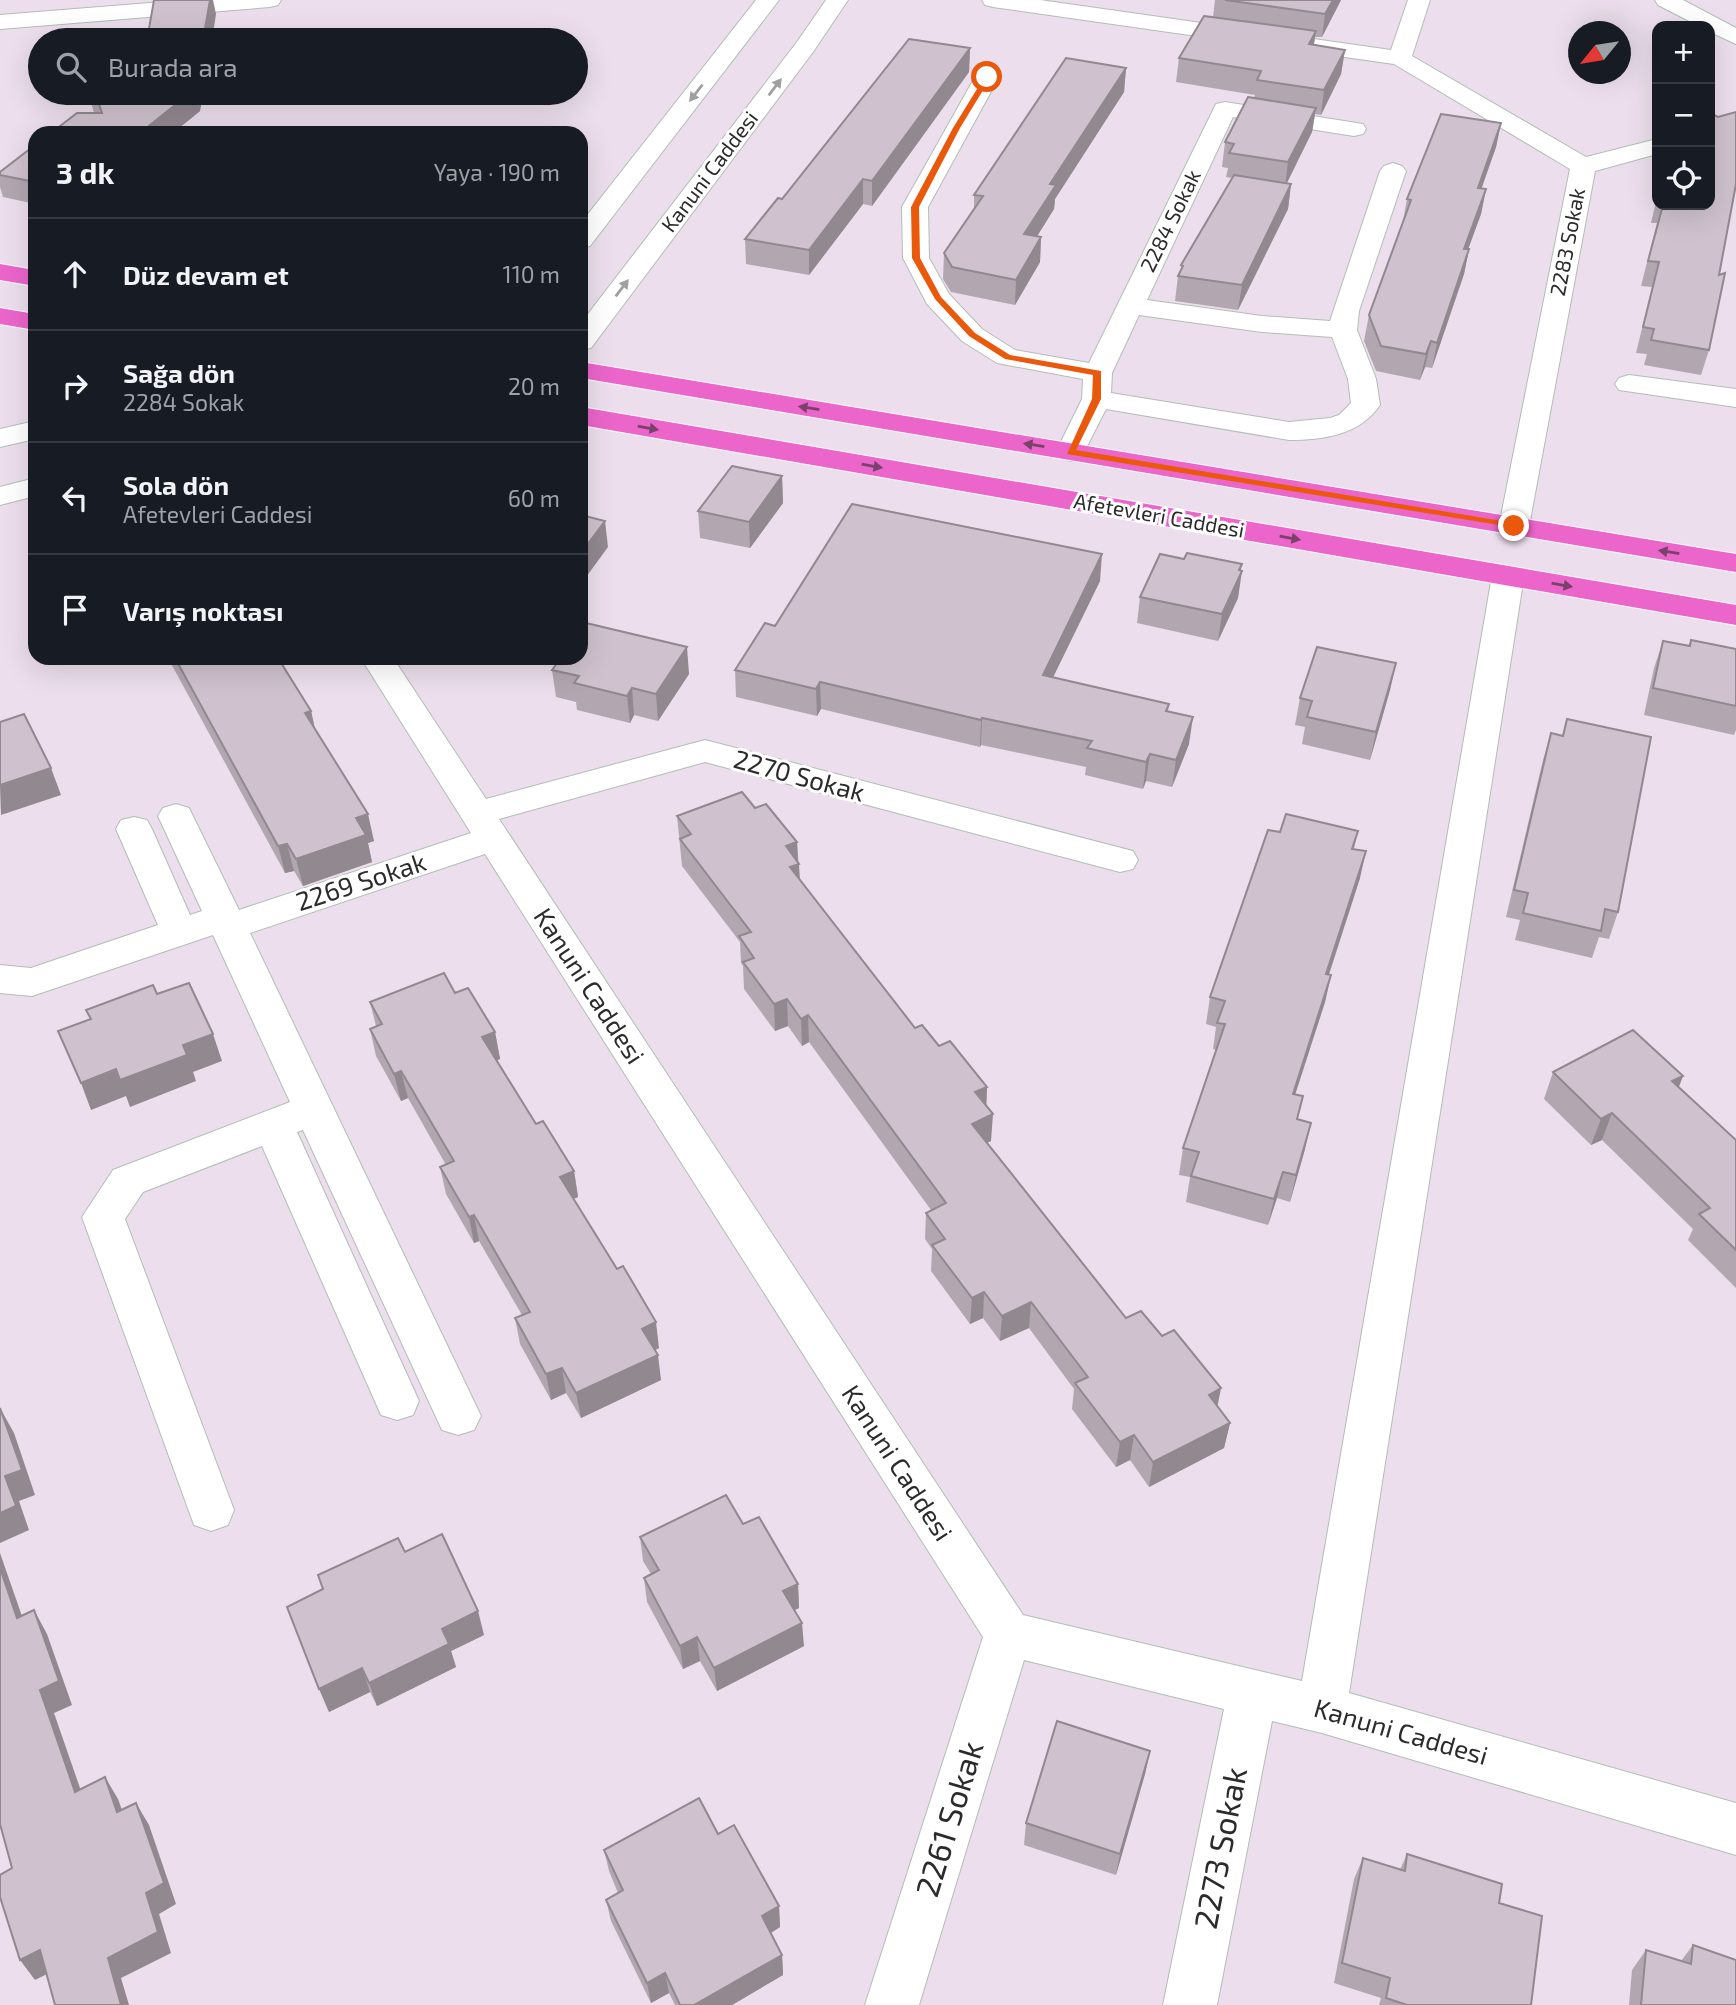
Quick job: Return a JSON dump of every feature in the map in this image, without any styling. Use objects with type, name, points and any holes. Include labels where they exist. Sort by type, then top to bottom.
[{"type":"main road","points":[[0,272],[28,277]]},
{"type":"main road","points":[[0,316],[28,321]]},
{"type":"main road","name":"Afetevleri Caddesi","points":[[588,371],[1736,563]]},
{"type":"main road","name":"Afetevleri Caddesi","points":[[588,417],[1736,615]]},
{"type":"street","points":[[0,22],[270,0]]},
{"type":"street","points":[[588,231],[768,0]]},
{"type":"street","name":"Kanuni Caddesi","points":[[588,333],[805,47],[837,0]]},
{"type":"street","points":[[993,0],[1400,58],[1419,0]]},
{"type":"street","points":[[1665,0],[1736,37]]},
{"type":"street","name":"2283 Sokak","points":[[1400,58],[1583,166],[1514,526]]},
{"type":"street","points":[[987,77],[915,207],[916,258],[937,298],[972,335],[1007,357],[1097,386],[1289,430],[1306,431],[1349,421],[1366,405],[1362,379],[1343,330],[1345,311],[1393,172]]},
{"type":"street","name":"2284 Sokak","points":[[1070,452],[1130,306],[1225,109],[1354,129]]},
{"type":"street","points":[[1583,166],[1653,147]]},
{"type":"street","points":[[1130,306],[1262,324],[1343,330]]},
{"type":"street","points":[[1629,384],[1736,398]]},
{"type":"street","points":[[0,438],[28,432]]},
{"type":"street","points":[[0,496],[28,489]]},
{"type":"street","points":[[1322,1709],[1508,576]]},
{"type":"street","name":"Kanuni Caddesi","points":[[382,665],[1008,1633],[1322,1709],[1736,1829]]},
{"type":"street","name":"2270 Sokak","points":[[486,826],[705,751],[1120,860]]},
{"type":"street","points":[[176,816],[458,1416]]},
{"type":"street","name":"2269 Sokak","points":[[0,979],[32,982],[180,933],[226,922],[486,826]]},
{"type":"street","points":[[134,829],[180,933]]},
{"type":"street","points":[[211,1510],[103,1217],[128,1181],[314,1108]]},
{"type":"street","points":[[272,1125],[397,1401]]},
{"type":"street","name":"2261 Sokak","points":[[892,2005],[1008,1633]]},
{"type":"street","name":"2273 Sokak","points":[[1190,2005],[1253,1691]]},
{"type":"building","points":[[154,0],[210,0],[205,28],[149,28]]},
{"type":"building","points":[[1225,0],[1333,0],[1325,14]]},
{"type":"building","points":[[1204,16],[1316,31],[1309,44],[1345,50],[1324,90],[1257,80],[1261,71],[1179,58]]},
{"type":"building","points":[[909,39],[970,48],[872,181],[863,179],[809,250],[745,239],[778,198],[782,199]]},
{"type":"building","points":[[1066,58],[1126,68],[1050,184],[1056,185],[1024,234],[1041,237],[1016,280],[952,267],[944,253],[983,196],[974,195]]},
{"type":"building","points":[[1248,97],[1316,108],[1288,162],[1229,153],[1234,144],[1225,142]]},
{"type":"building","points":[[99,105],[175,105],[149,126],[60,126],[77,113],[102,113]]},
{"type":"building","points":[[1736,112],[1736,184],[1719,275],[1725,273],[1709,350],[1651,340],[1654,329],[1643,327],[1659,262],[1648,261],[1662,210],[1715,210],[1715,116]]},
{"type":"building","points":[[1441,114],[1501,123],[1478,188],[1486,189],[1464,249],[1469,249],[1437,343],[1431,341],[1426,354],[1381,346],[1369,315],[1411,200],[1407,199]]},
{"type":"building","points":[[28,150],[28,181],[0,175],[0,172]]},
{"type":"building","points":[[1234,175],[1291,184],[1242,285],[1178,276],[1183,266],[1181,265]]},
{"type":"building","points":[[732,466],[782,476],[749,522],[698,511]]},
{"type":"building","points":[[852,504],[1102,554],[1043,675],[1169,704],[1166,711],[1193,717],[1176,760],[1150,754],[1146,762],[1087,748],[1092,741],[982,718],[981,720],[820,682],[816,689],[735,670],[765,623],[775,626]]},
{"type":"building","points":[[588,517],[605,521],[588,544]]},
{"type":"building","points":[[1187,553],[1242,564],[1239,570],[1242,571],[1222,614],[1140,597],[1160,554],[1184,559]]},
{"type":"building","points":[[588,623],[687,647],[656,694],[632,688],[627,696],[574,683],[579,676],[552,670],[556,665],[588,665]]},
{"type":"building","points":[[1691,640],[1736,649],[1736,706],[1653,688],[1663,641],[1690,646]]},
{"type":"building","points":[[1317,647],[1396,663],[1376,732],[1307,717],[1312,701],[1300,698]]},
{"type":"building","points":[[179,665],[282,665],[311,711],[305,713],[368,814],[356,818],[366,835],[296,859],[287,844],[278,846]]},
{"type":"building","points":[[24,714],[51,768],[0,785],[0,722]]},
{"type":"building","points":[[1567,719],[1651,737],[1618,912],[1605,909],[1601,931],[1523,913],[1528,893],[1514,890],[1551,733],[1563,736]]},
{"type":"building","points":[[742,792],[755,808],[766,804],[797,842],[786,846],[799,864],[790,867],[915,1028],[922,1025],[939,1046],[950,1041],[987,1087],[975,1092],[993,1114],[972,1124],[1126,1318],[1141,1311],[1162,1336],[1174,1330],[1221,1388],[1209,1395],[1230,1423],[1153,1462],[1134,1435],[1120,1442],[1075,1383],[1088,1377],[1031,1302],[1002,1316],[984,1292],[972,1298],[932,1245],[945,1239],[926,1213],[946,1203],[808,1015],[801,1019],[787,999],[774,1004],[743,962],[754,958],[739,936],[751,932],[680,839],[691,834],[677,816]]},
{"type":"building","points":[[1286,814],[1358,831],[1352,849],[1366,851],[1326,974],[1331,975],[1293,1094],[1303,1096],[1297,1119],[1311,1123],[1296,1175],[1283,1172],[1274,1199],[1191,1176],[1199,1152],[1183,1148],[1225,1024],[1217,1023],[1225,1001],[1210,997],[1268,830],[1280,832]]},
{"type":"building","points":[[444,973],[455,993],[468,988],[495,1032],[482,1037],[536,1124],[543,1121],[574,1171],[560,1177],[617,1269],[623,1266],[656,1322],[642,1329],[658,1355],[576,1393],[562,1368],[546,1374],[515,1318],[530,1312],[474,1215],[469,1217],[440,1167],[454,1161],[401,1071],[394,1074],[370,1029],[382,1024],[370,1002]]},
{"type":"building","points":[[189,983],[213,1034],[183,1045],[187,1055],[120,1080],[116,1069],[81,1083],[58,1031],[91,1019],[86,1010],[153,985],[157,994]]},
{"type":"building","points":[[1633,1030],[1683,1076],[1672,1081],[1736,1140],[1736,1250],[1699,1214],[1710,1208],[1612,1113],[1601,1119],[1553,1072]]},
{"type":"building","points":[[0,1408],[22,1470],[5,1476],[16,1506],[0,1513]]},
{"type":"building","points":[[726,1495],[743,1524],[759,1517],[798,1584],[783,1591],[802,1623],[714,1668],[697,1637],[680,1646],[644,1578],[659,1570],[640,1537]]},
{"type":"building","points":[[442,1534],[478,1611],[442,1629],[449,1644],[369,1683],[362,1668],[319,1689],[287,1607],[323,1589],[318,1575],[398,1538],[405,1552]]},
{"type":"building","points":[[0,1568],[17,1618],[34,1610],[59,1681],[40,1690],[75,1792],[105,1777],[117,1812],[136,1803],[164,1883],[146,1893],[158,1932],[108,1958],[121,2005],[55,2005],[40,1950],[20,1960],[0,1897],[0,1875],[12,1868],[0,1824]]},
{"type":"building","points":[[1057,1721],[1150,1751],[1120,1854],[1026,1823]]},
{"type":"building","points":[[699,1798],[718,1834],[734,1825],[779,1906],[762,1916],[782,1955],[694,2005],[680,2005],[665,1973],[647,1983],[606,1900],[623,1890],[604,1850]]},
{"type":"building","points":[[1407,1854],[1502,1884],[1499,1903],[1542,1916],[1531,2005],[1407,2005],[1386,1998],[1390,1978],[1342,1963],[1363,1858],[1405,1871]]},
{"type":"building","points":[[1693,1945],[1736,1960],[1736,2005],[1641,2005],[1646,1950],[1691,1964]]},
{"type":"route","points":[[987,77],[915,207],[916,258],[937,298],[972,335],[1007,357],[1098,373],[1096,399],[1070,452],[1514,526]]}]
